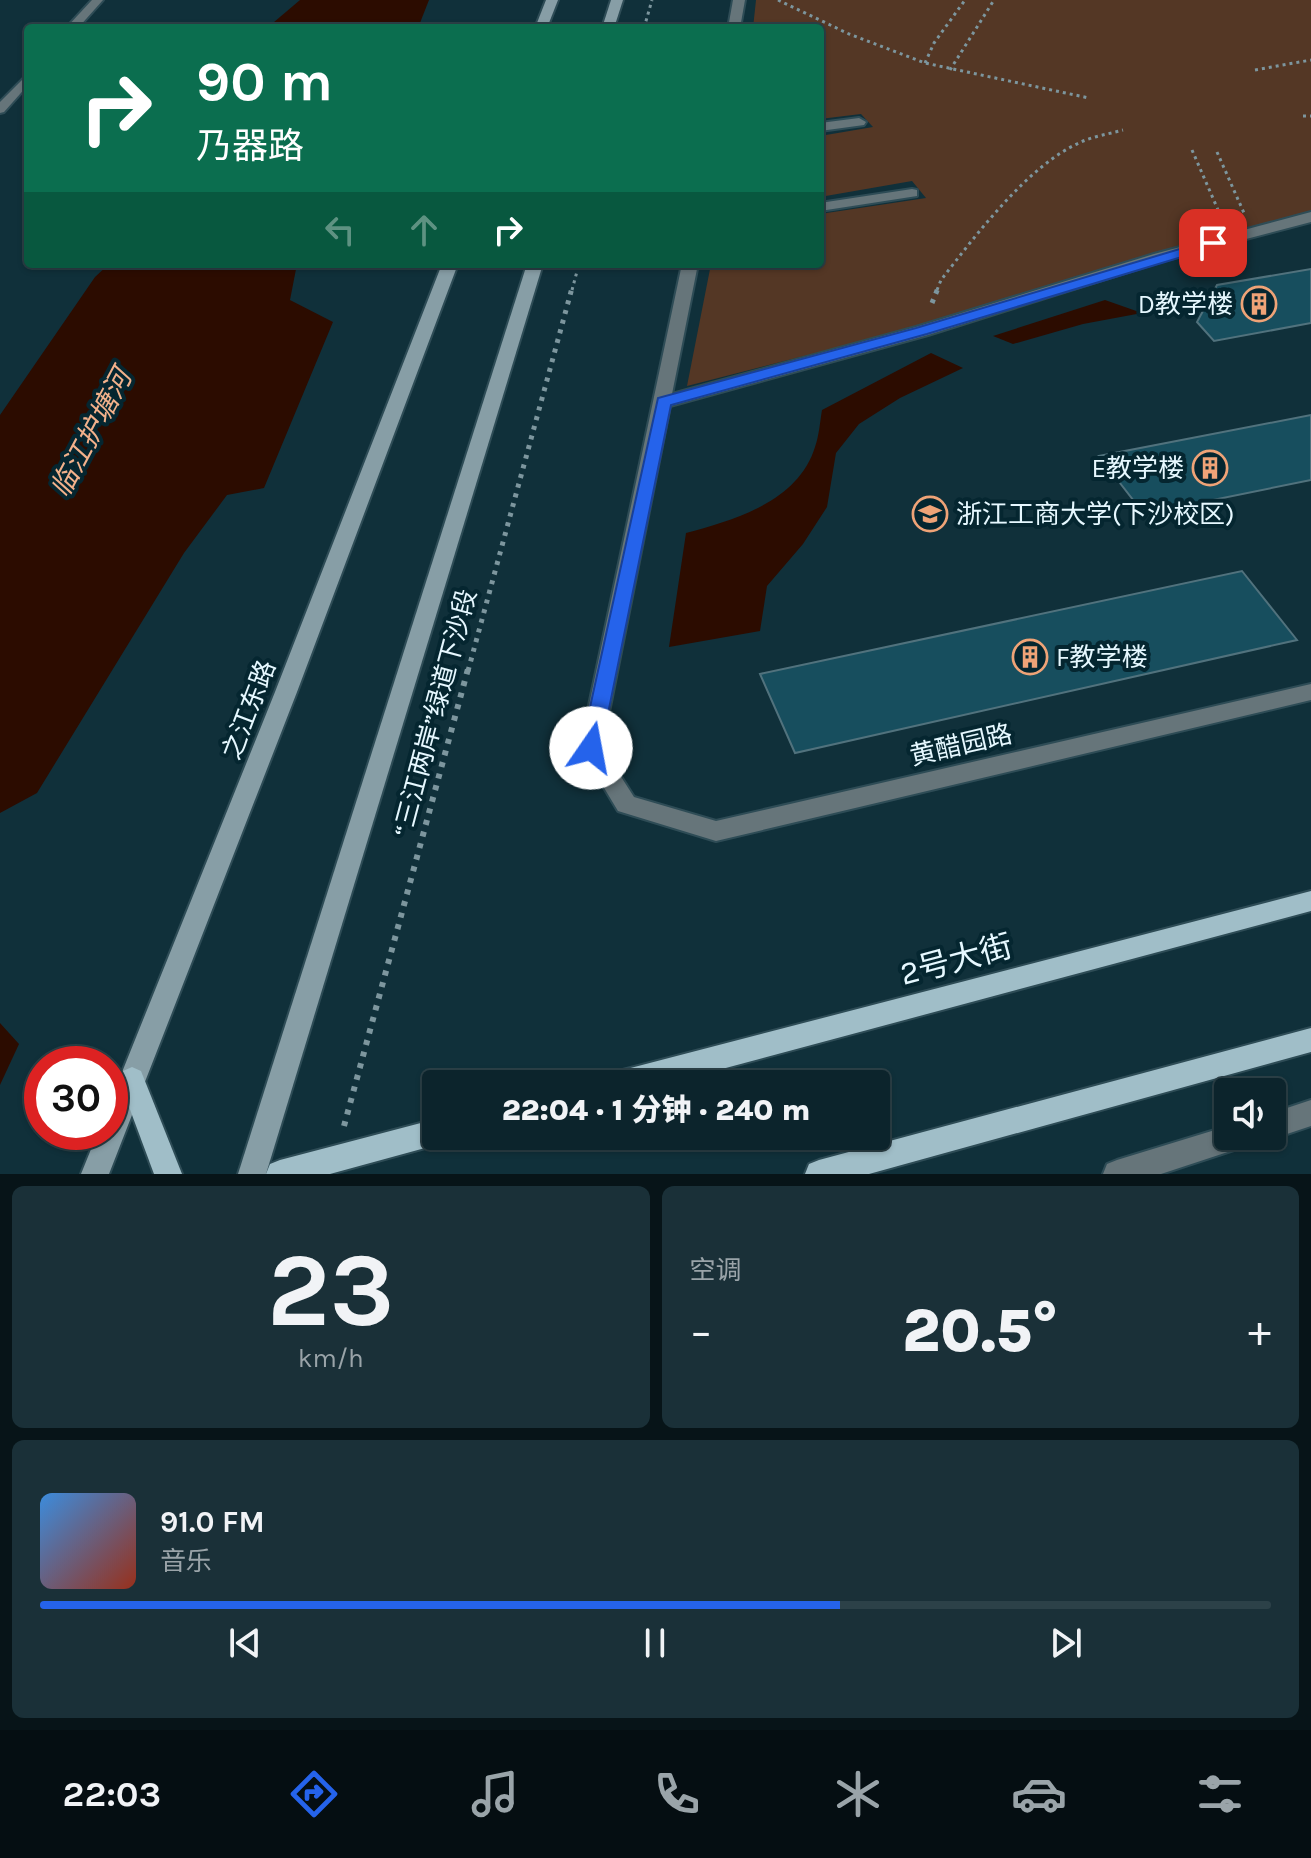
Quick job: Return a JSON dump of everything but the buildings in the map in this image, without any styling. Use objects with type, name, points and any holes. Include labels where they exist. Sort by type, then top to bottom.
[{"type":"main road","points":[[543,24],[552,0]]},
{"type":"main road","points":[[609,24],[617,0]]},
{"type":"main road","name":"之江东路","points":[[95,1174],[276,718],[448,268]]},
{"type":"main road","points":[[252,1174],[534,268]]},
{"type":"main road","name":"2号大街","points":[[672,1070],[1311,901]]},
{"type":"main road","points":[[819,1174],[1311,1040]]},
{"type":"main road","points":[[132,1080],[168,1174]]},
{"type":"main road","points":[[280,1174],[422,1136]]},
{"type":"street","points":[[735,24],[739,0]]},
{"type":"street","points":[[824,126],[859,122]]},
{"type":"street","points":[[824,206],[912,193]]},
{"type":"street","points":[[689,268],[663,402],[922,331],[1160,257],[1311,217]]},
{"type":"street","name":"黄醋园路","points":[[663,402],[591,748],[626,804],[716,831],[1311,692]]},
{"type":"street","points":[[1286,1121],[1311,1113]]},
{"type":"street","points":[[1117,1174],[1214,1144]]},
{"type":"lane","points":[[76,24],[98,0]]},
{"type":"lane","points":[[0,109],[24,82]]},
{"type":"path","points":[[645,24],[652,0]]},
{"type":"path","points":[[778,0],[849,34],[925,63],[1089,98]]},
{"type":"path","points":[[925,63],[934,43],[965,0]]},
{"type":"path","points":[[950,70],[994,0]]},
{"type":"path","points":[[1255,70],[1311,60]]},
{"type":"path","points":[[1303,116],[1311,116]]},
{"type":"path","points":[[922,331],[941,280],[986,223],[1034,174],[1080,142],[1123,130]]},
{"type":"path","points":[[1192,150],[1230,238]]},
{"type":"path","points":[[1217,152],[1253,232]]},
{"type":"path","name":"“三江两岸”绿道下沙段","points":[[336,1159],[367,1034],[578,268]]},
{"type":"shaded area","points":[[756,0],[1311,0],[1311,220],[1024,300],[687,386],[710,268],[824,268],[824,213],[926,198],[912,181],[824,196],[824,135],[873,127],[861,114],[824,119],[824,24],[753,24]]},
{"type":"water","points":[[300,0],[429,0],[420,24],[272,24]]},
{"type":"water","name":"临江护塘河","points":[[105,268],[296,268],[290,300],[333,322],[264,488],[227,495],[184,553],[37,793],[0,813],[0,415],[95,277]]},
{"type":"water","points":[[1105,300],[1142,313],[1083,324],[1013,344],[993,336]]},
{"type":"water","points":[[931,353],[963,368],[900,398],[859,424],[836,453],[827,507],[803,544],[767,586],[760,631],[669,647],[686,533],[743,515],[779,495],[807,466],[816,443],[822,410]]},
{"type":"water","points":[[0,1023],[19,1044],[0,1085]]},
{"type":"place","name":"D教学楼","points":[[1259,304]]},
{"type":"place","name":"E教学楼","points":[[1210,468]]},
{"type":"place","name":"浙江工商大学(下沙校区)","points":[[930,514]]},
{"type":"place","name":"F教学楼","points":[[1030,657]]},
{"type":"route","points":[[591,748],[663,402],[922,331],[1213,243]]}]
